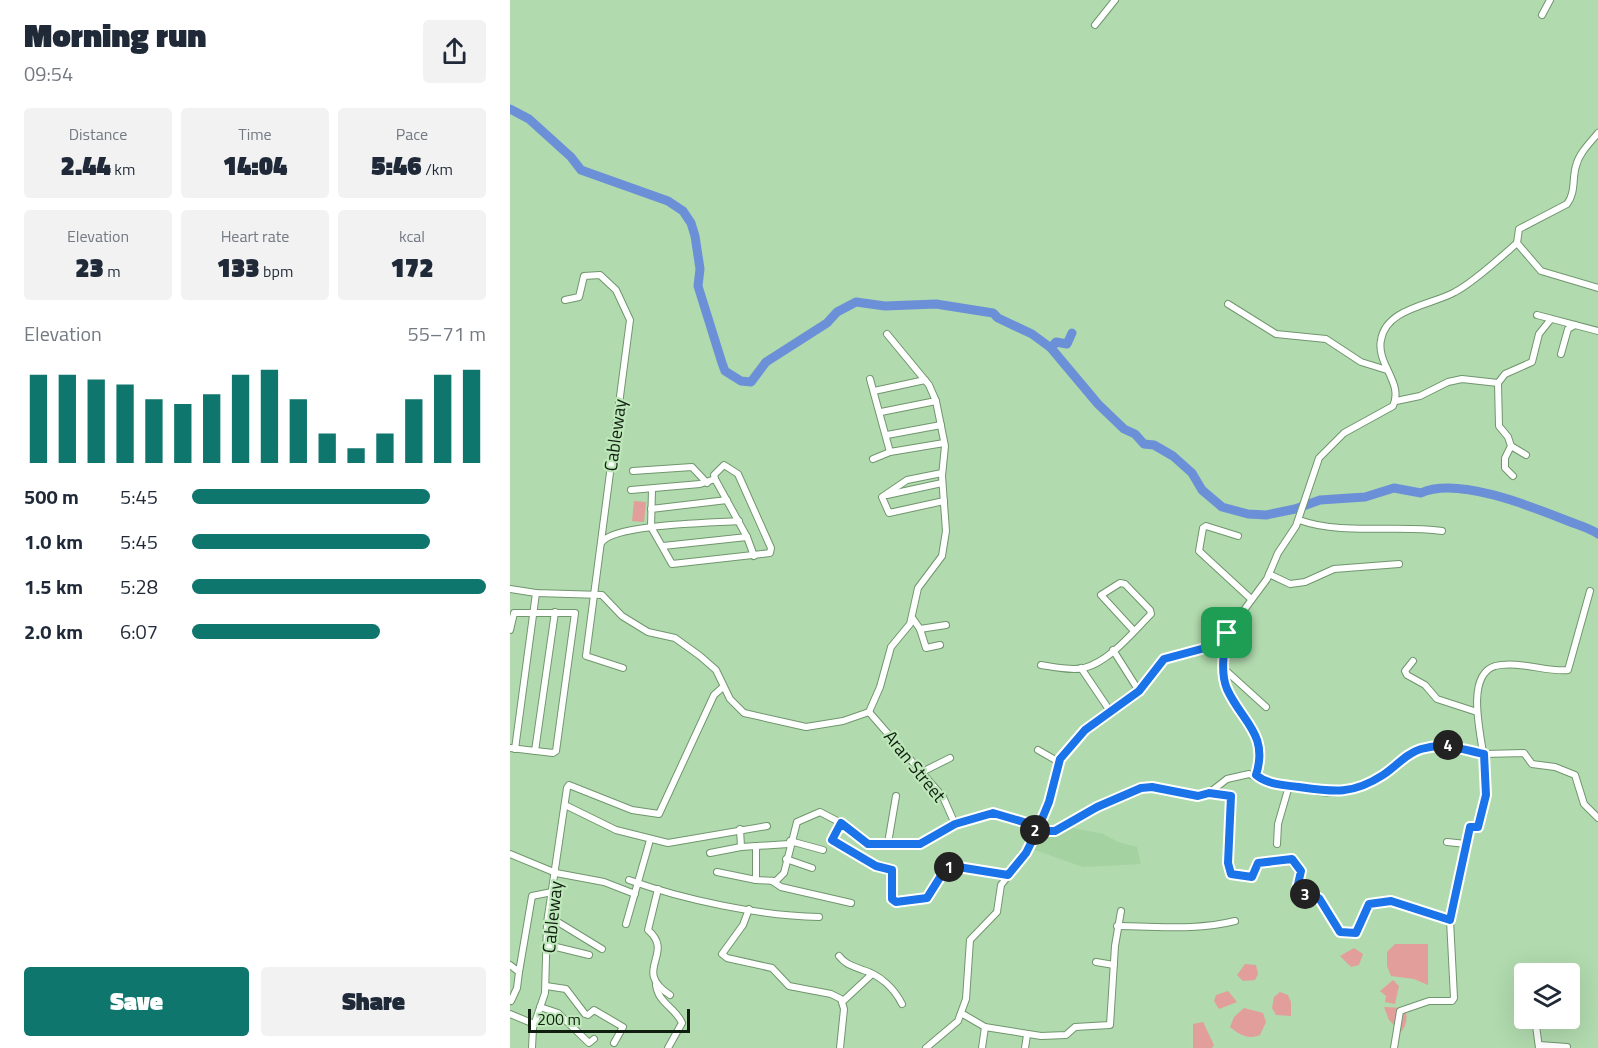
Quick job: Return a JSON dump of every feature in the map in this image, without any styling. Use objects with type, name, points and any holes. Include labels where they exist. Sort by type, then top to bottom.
[{"type":"street","points":[[1095,25],[1115,0]]},
{"type":"street","points":[[1542,15],[1550,0]]},
{"type":"street","points":[[926,1048],[958,1021],[966,999],[970,940],[997,912],[1001,885],[1026,853],[1037,831],[1049,802],[1059,762],[1085,730],[1139,691],[1164,659],[1205,648],[1227,633],[1269,574],[1278,553],[1300,518],[1319,458],[1333,442],[1393,406],[1396,401],[1396,393],[1381,355],[1381,340],[1386,325],[1404,312],[1456,292],[1517,243],[1519,229],[1567,204],[1571,198],[1576,165],[1582,152],[1598,133]]},
{"type":"street","points":[[1517,243],[1541,271],[1598,288]]},
{"type":"street","name":"Cableway","points":[[565,300],[579,297],[584,276],[600,274],[622,300],[630,320],[586,656],[623,668]]},
{"type":"street","points":[[1228,304],[1276,334],[1326,339],[1361,362],[1387,370]]},
{"type":"street","points":[[1537,315],[1598,330]]},
{"type":"street","points":[[1526,455],[1511,446],[1500,426],[1498,383],[1505,374],[1532,362],[1539,334],[1551,319]]},
{"type":"street","points":[[1561,354],[1568,329],[1576,325]]},
{"type":"street","points":[[510,589],[536,593],[602,595],[622,616],[648,632],[675,638],[716,670],[730,699],[744,713],[806,727],[843,721],[869,712],[880,687],[891,647],[912,619],[918,588],[942,556],[946,531],[942,483],[944,443],[936,401],[925,380],[886,334]]},
{"type":"street","points":[[870,379],[881,412],[890,452]]},
{"type":"street","points":[[1396,401],[1420,396],[1448,381],[1462,379],[1498,383]]},
{"type":"street","points":[[874,391],[925,380]]},
{"type":"street","points":[[881,412],[936,401]]},
{"type":"street","points":[[886,435],[941,424]]},
{"type":"street","points":[[873,459],[890,452],[944,443]]},
{"type":"street","points":[[1511,446],[1505,458],[1505,468],[1513,476]]},
{"type":"street","points":[[652,490],[651,527],[672,564],[754,556],[770,553],[771,548],[738,474],[724,465],[714,475],[747,537],[754,556]]},
{"type":"street","points":[[633,471],[692,467],[707,483]]},
{"type":"street","points":[[942,472],[907,480],[882,497],[889,513],[944,501]]},
{"type":"street","points":[[631,490],[652,490],[707,483],[715,478]]},
{"type":"street","points":[[884,495],[942,483]]},
{"type":"street","points":[[651,509],[727,500]]},
{"type":"street","points":[[1300,518],[1315,526],[1335,528],[1405,527],[1442,531]]},
{"type":"street","points":[[600,545],[607,536],[651,527],[738,521]]},
{"type":"street","points":[[1238,536],[1206,525],[1203,528],[1199,551],[1250,598]]},
{"type":"street","points":[[663,546],[747,537]]},
{"type":"street","points":[[1269,574],[1290,584],[1305,582],[1334,568],[1399,564]]},
{"type":"street","points":[[1041,665],[1081,668],[1096,662],[1113,650],[1134,631],[1150,615],[1150,610],[1123,583],[1103,591],[1103,598],[1134,631]]},
{"type":"street","points":[[1394,1048],[1400,1011],[1429,1001],[1452,1001],[1454,998],[1450,920],[1470,827],[1478,827],[1486,795],[1484,754],[1477,712],[1481,676],[1494,667],[1518,665],[1568,670],[1590,591]]},
{"type":"street","points":[[510,630],[513,614],[533,613],[555,612],[575,615],[555,752],[513,749],[533,613],[536,593]]},
{"type":"street","points":[[535,751],[555,612]]},
{"type":"street","points":[[912,619],[920,629],[926,648],[940,645]]},
{"type":"street","points":[[920,629],[946,625]]},
{"type":"street","points":[[1227,633],[1223,667],[1227,688],[1257,735],[1259,747],[1256,775]]},
{"type":"street","points":[[1113,650],[1139,691]]},
{"type":"street","points":[[1413,661],[1405,671],[1407,675],[1425,685],[1437,699],[1477,712]]},
{"type":"street","points":[[1223,667],[1266,707]]},
{"type":"street","points":[[1081,668],[1110,711]]},
{"type":"street","name":"Cableway","points":[[532,1048],[534,1024],[546,986],[548,916],[569,785],[632,810],[658,814],[714,695],[723,687]]},
{"type":"street","name":"Aran Street","points":[[869,712],[943,797],[955,824]]},
{"type":"street","points":[[717,873],[776,881],[784,873],[797,822],[820,812],[841,823],[868,844],[920,844],[955,824],[999,813],[1027,823],[1037,831],[1055,831],[1097,807],[1141,788],[1152,787],[1198,796],[1209,793],[1227,779],[1256,775],[1272,784],[1328,793],[1344,791],[1384,775],[1408,754],[1451,744],[1484,754],[1524,753],[1532,764],[1555,767],[1575,775],[1584,804],[1598,818]]},
{"type":"street","points":[[1038,750],[1059,762]]},
{"type":"street","points":[[922,772],[950,758]]},
{"type":"street","points":[[1277,844],[1278,824],[1289,786]]},
{"type":"street","points":[[1209,793],[1231,796],[1229,872],[1252,877],[1258,863],[1292,859],[1301,871],[1297,889],[1300,893],[1319,898],[1340,932],[1356,933],[1369,904],[1391,901],[1450,920]]},
{"type":"street","points":[[888,843],[896,796]]},
{"type":"street","points":[[564,805],[616,830],[650,840],[677,843],[740,829],[767,826]]},
{"type":"street","points":[[841,823],[832,840],[876,866],[892,870],[894,902],[909,902],[927,898],[944,871],[952,866],[1008,875]]},
{"type":"street","points":[[740,829],[741,847]]},
{"type":"street","points":[[626,924],[650,840]]},
{"type":"street","points":[[1447,842],[1466,844]]},
{"type":"street","points":[[710,853],[741,847],[790,843],[823,850]]},
{"type":"street","points":[[756,846],[756,880]]},
{"type":"street","points":[[510,854],[556,873],[604,882],[635,894]]},
{"type":"street","points":[[786,859],[812,868]]},
{"type":"street","points":[[629,880],[658,889],[749,909],[791,916],[819,917]]},
{"type":"street","points":[[771,881],[780,887],[851,903]]},
{"type":"street","points":[[658,889],[648,930],[658,939],[659,944],[652,976],[661,999],[679,1016],[682,1023],[668,1048]]},
{"type":"street","points":[[534,1024],[510,1012],[510,1001],[517,988],[532,896],[552,892]]},
{"type":"street","points":[[749,909],[743,925],[723,950],[724,956],[772,968],[789,986],[831,994],[841,999],[840,1048]]},
{"type":"street","points":[[961,1013],[985,1027],[1027,1035],[1066,1035],[1075,1027],[1110,1025],[1121,911]]},
{"type":"street","points":[[548,916],[602,949]]},
{"type":"street","points":[[1118,926],[1172,930],[1205,928],[1235,921]]},
{"type":"street","points":[[548,945],[589,955]]},
{"type":"street","points":[[839,956],[849,966],[867,970],[871,975],[890,986],[902,1004]]},
{"type":"street","points":[[1096,962],[1114,965]]},
{"type":"street","points":[[510,965],[519,972]]},
{"type":"street","points":[[842,1002],[871,975]]},
{"type":"street","points":[[656,985],[670,995]]},
{"type":"street","points":[[546,986],[566,988],[585,1014],[588,1015],[594,1010],[623,1027],[614,1042]]},
{"type":"street","points":[[540,1007],[558,1013],[589,1043],[594,1039]]},
{"type":"street","points":[[982,1048],[985,1027]]},
{"type":"street","points":[[1537,1029],[1539,1046],[1566,1047]]},
{"type":"street","points":[[1024,1048],[1027,1035]]},
{"type":"shaded area","points":[[634,501],[646,502],[644,522],[632,521]]},
{"type":"shaded area","points":[[1073,828],[1103,834],[1118,842],[1137,847],[1141,864],[1083,867],[1032,849],[1038,834]]},
{"type":"shaded area","points":[[1395,944],[1428,944],[1428,985],[1414,979],[1391,976],[1387,966],[1387,952]]},
{"type":"shaded area","points":[[1354,948],[1363,954],[1359,965],[1351,967],[1340,956]]},
{"type":"shaded area","points":[[1245,964],[1256,965],[1258,974],[1255,980],[1243,981],[1237,975]]},
{"type":"shaded area","points":[[1393,980],[1399,986],[1395,1004],[1385,1002],[1386,996],[1380,991]]},
{"type":"shaded area","points":[[1228,991],[1237,1002],[1219,1009],[1214,1001],[1216,995]]},
{"type":"shaded area","points":[[1280,992],[1288,995],[1291,1002],[1291,1016],[1276,1015],[1272,1008],[1274,997]]},
{"type":"shaded area","points":[[1384,1007],[1405,1008],[1407,1017],[1405,1025],[1394,1038],[1395,1026],[1389,1020]]},
{"type":"shaded area","points":[[1244,1008],[1263,1013],[1266,1022],[1260,1035],[1244,1036],[1230,1027],[1234,1017]]},
{"type":"shaded area","points":[[1203,1022],[1214,1045],[1212,1048],[1193,1048],[1193,1024]]},
{"type":"waterway","points":[[510,109],[529,119],[571,157],[581,170],[668,201],[683,211],[691,223],[695,236],[700,269],[698,286],[722,363],[725,371],[741,381],[751,382],[766,362],[827,323],[837,312],[856,302],[885,306],[936,304],[993,313],[998,318],[1032,334],[1051,348],[1056,342],[1067,344],[1072,333]]},
{"type":"waterway","points":[[1051,348],[1098,404],[1124,429],[1135,434],[1144,444],[1154,445],[1173,456],[1192,473],[1202,490],[1222,507],[1248,514],[1266,515],[1295,509],[1320,500],[1365,497],[1394,488],[1421,493],[1454,488],[1495,495],[1535,508],[1598,534]]},
{"type":"route","points":[[1227,633],[1205,648],[1164,659],[1139,691],[1085,730],[1060,759],[1049,802],[1037,831],[1026,853],[1008,875],[952,866],[944,871],[927,898],[909,902],[894,902],[892,899],[894,871],[876,866],[832,840],[841,823],[868,844],[920,844],[955,824],[973,821],[993,813],[1027,823],[1037,831],[1055,831],[1097,807],[1141,788],[1152,787],[1198,796],[1209,793],[1231,796],[1229,872],[1252,877],[1255,876],[1258,863],[1292,859],[1301,871],[1297,889],[1300,893],[1319,898],[1340,932],[1356,933],[1369,904],[1391,901],[1450,920],[1470,827],[1478,827],[1486,795],[1484,754],[1451,744],[1422,749],[1408,754],[1384,775],[1362,786],[1328,793],[1272,784],[1260,779],[1256,775],[1259,747],[1257,735],[1227,688],[1223,667],[1227,633]]}]
